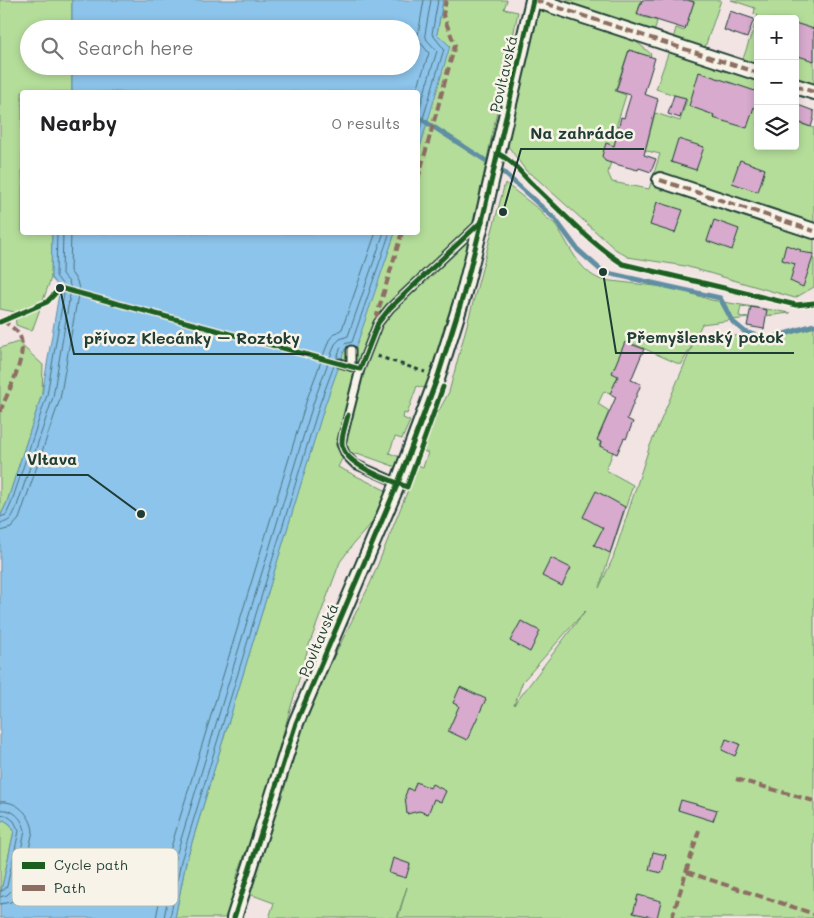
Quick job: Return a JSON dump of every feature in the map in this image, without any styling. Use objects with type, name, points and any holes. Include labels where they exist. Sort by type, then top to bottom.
[{"type":"street","points":[[534,0],[754,72]]},
{"type":"street","name":"Povltavská","points":[[234,918],[296,723],[398,482],[433,374],[463,296],[534,0]]},
{"type":"street","points":[[799,87],[814,92]]},
{"type":"street","points":[[660,180],[814,231]]},
{"type":"lane","points":[[398,482],[355,464],[346,455],[342,444],[360,369],[378,323],[390,308],[482,221]]},
{"type":"lane","points":[[351,350],[351,366]]},
{"type":"lane","points":[[340,363],[360,369]]},
{"type":"path","points":[[367,353],[433,374]]},
{"type":"green space","points":[[0,0],[72,0],[72,20],[20,20],[20,75],[72,75],[72,90],[20,90],[20,235],[52,235],[51,278],[32,331],[16,325],[15,312],[0,309]]},
{"type":"green space","points":[[443,0],[507,0],[504,9],[518,12],[459,292],[428,389],[417,386],[407,414],[404,413],[403,418],[410,421],[402,439],[395,437],[389,453],[400,457],[396,467],[357,453],[342,459],[338,467],[389,492],[379,515],[340,562],[309,645],[259,816],[238,873],[227,918],[175,918],[186,862],[325,404],[345,348],[354,350],[394,235],[420,235],[420,147],[427,122],[437,34]]},
{"type":"green space","points":[[555,0],[641,0],[637,15],[657,21],[654,33]]},
{"type":"green space","points":[[689,0],[721,0],[704,50],[673,39],[676,28],[684,31],[694,2]]},
{"type":"green space","points":[[731,0],[814,0],[814,86],[799,80],[799,15],[758,15],[754,14],[755,8]]},
{"type":"green space","points":[[537,9],[633,39],[651,54],[650,57],[629,50],[615,91],[626,95],[617,124],[615,145],[608,173],[612,182],[649,189],[660,154],[622,145],[622,141],[646,147],[655,113],[680,121],[687,99],[656,89],[669,51],[754,78],[754,96],[746,105],[754,108],[754,150],[799,150],[799,123],[814,128],[814,287],[795,298],[685,266],[628,257],[615,249],[526,171],[508,146],[517,91]]},
{"type":"green space","points":[[754,27],[754,66],[742,62]]},
{"type":"green space","points":[[505,183],[555,224],[580,264],[586,271],[602,280],[674,288],[711,300],[790,313],[765,316],[766,310],[741,306],[739,316],[748,318],[702,324],[697,334],[779,338],[814,327],[814,918],[398,918],[407,887],[397,918],[269,918],[274,903],[247,893],[306,713],[370,584],[418,465],[423,467],[428,453],[423,451],[437,414],[449,392]],"holes":[[[627,341],[681,365],[694,342],[649,448],[613,558],[599,588],[633,485],[606,470],[613,452],[599,446],[601,442],[597,440],[609,411],[598,404],[604,391],[611,393],[619,375],[613,371]],[[585,611],[514,705],[523,681]]]},
{"type":"green space","points":[[18,342],[43,365],[42,394],[7,502],[0,517],[0,348]]},
{"type":"green space","points":[[4,820],[10,824],[14,831],[0,896],[0,822]]},
{"type":"water","points":[[72,0],[443,0],[437,34],[450,46],[420,147],[420,90],[72,90],[72,75],[420,75],[420,20],[72,20]]},
{"type":"water","points":[[52,235],[394,235],[355,350],[345,349],[325,405],[186,862],[178,903],[178,848],[12,848],[12,906],[177,906],[175,918],[0,918],[0,896],[14,831],[10,824],[4,820],[0,822],[0,517],[7,502],[42,394],[60,288],[51,278]]},
{"type":"building","points":[[642,0],[687,0],[694,2],[685,29],[637,14]]},
{"type":"building","points":[[730,11],[754,19],[747,38],[724,30]]},
{"type":"building","points":[[799,24],[814,29],[814,61],[799,56]]},
{"type":"building","points":[[629,50],[655,58],[644,94],[658,99],[644,155],[656,159],[651,172],[611,163],[605,161],[602,156],[606,143],[614,146],[621,117],[624,118],[631,95],[616,91]]},
{"type":"building","points":[[699,72],[754,91],[754,107],[747,128],[713,118],[714,115],[689,106]]},
{"type":"building","points":[[674,95],[686,98],[680,118],[668,114]]},
{"type":"building","points":[[799,105],[814,111],[811,127],[799,122]]},
{"type":"building","points":[[678,139],[704,147],[696,170],[671,162]]},
{"type":"building","points":[[740,160],[765,169],[758,192],[732,183]]},
{"type":"building","points":[[657,202],[683,210],[675,233],[650,225]]},
{"type":"building","points":[[714,220],[739,229],[732,250],[707,241]]},
{"type":"building","points":[[786,245],[801,250],[800,252],[814,254],[803,287],[790,281],[795,264],[782,260]]},
{"type":"building","points":[[751,307],[767,310],[764,329],[747,326]]},
{"type":"building","points":[[625,342],[644,349],[631,380],[641,384],[627,419],[633,422],[617,454],[600,446],[601,442],[597,440],[616,397],[610,394],[618,376],[612,373]]},
{"type":"building","points":[[596,491],[625,507],[610,553],[594,545],[603,528],[583,517]]},
{"type":"building","points":[[551,558],[571,568],[562,586],[542,576]]},
{"type":"building","points":[[521,621],[540,631],[530,652],[510,641]]},
{"type":"building","points":[[460,687],[486,699],[467,740],[448,731],[459,706],[453,703]]},
{"type":"building","points":[[726,739],[740,744],[735,756],[722,750]]},
{"type":"building","points":[[416,782],[430,788],[432,784],[446,791],[441,802],[434,799],[428,814],[419,811],[407,814],[405,796],[408,788],[413,791]]},
{"type":"building","points":[[681,800],[717,810],[713,821],[678,810]]},
{"type":"building","points":[[653,852],[666,855],[662,873],[649,870]]},
{"type":"building","points":[[393,858],[410,864],[406,878],[389,873]]},
{"type":"building","points":[[638,895],[661,901],[657,918],[633,913]]},
{"type":"waterway","points":[[420,118],[502,171],[555,219],[578,250],[603,272],[720,298],[733,322],[745,332],[768,339],[814,325]]},
{"type":"ferry route","points":[[60,288],[337,362]]},
{"type":"marked path","points":[[420,172],[455,45],[443,15],[446,0]]},
{"type":"marked path","points":[[535,0],[754,72]]},
{"type":"marked path","points":[[799,87],[814,92]]},
{"type":"marked path","points":[[660,180],[814,231]]},
{"type":"marked path","points":[[378,320],[377,315],[401,235]]},
{"type":"marked path","points":[[0,412],[16,373],[22,352],[22,342],[19,334],[4,321]]},
{"type":"marked path","points":[[736,779],[814,801]]},
{"type":"marked path","points":[[672,918],[699,830]]},
{"type":"marked path","points":[[687,872],[814,914]]},
{"type":"cycle path","points":[[234,918],[296,723],[398,483],[438,376],[463,296],[482,221],[533,0]]},
{"type":"cycle path","points":[[497,153],[511,163],[587,236],[623,264],[796,305],[814,303]]},
{"type":"cycle path","points":[[0,322],[47,302],[60,288],[360,369],[378,323],[390,308],[482,221]]},
{"type":"cycle path","points":[[348,415],[342,442],[349,458],[368,470],[407,487],[443,387]]},
{"type":"place","name":"Na zahrádce","points":[[503,212]]},
{"type":"place","name":"Přemyšlenský potok","points":[[603,272]]},
{"type":"place","name":"přívoz Klecánky – Roztoky","points":[[60,288]]},
{"type":"place","name":"Vltava","points":[[141,514]]}]
